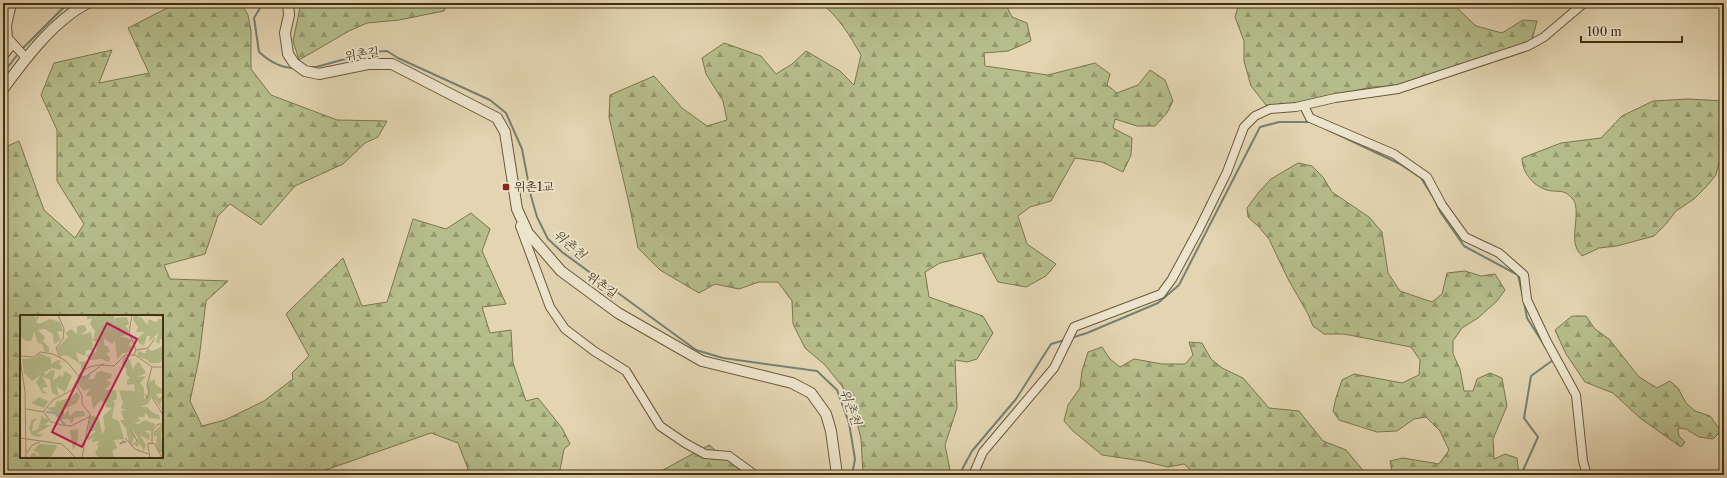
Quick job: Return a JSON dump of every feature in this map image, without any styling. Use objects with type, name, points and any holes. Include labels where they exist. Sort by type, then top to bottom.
[{"type":"street","points":[[12,3],[5,22],[10,42],[24,57]]},
{"type":"street","points":[[3,89],[24,57],[75,9],[88,3]]},
{"type":"street","name":"위촌길","points":[[288,3],[289,15],[285,33],[288,54],[294,63],[310,73],[319,74],[368,64],[392,64],[497,118],[505,132],[517,209],[528,233],[561,271],[618,313],[702,361],[792,383],[811,393],[826,414],[831,431],[837,475]]},
{"type":"street","points":[[973,475],[983,452],[1054,368],[1074,327],[1161,294],[1172,279],[1199,229],[1227,172],[1244,127],[1249,120],[1263,111],[1304,106],[1335,98],[1398,89],[1528,46],[1544,37],[1584,3]]},
{"type":"street","points":[[3,56],[10,42]]},
{"type":"street","points":[[1304,106],[1310,118],[1394,154],[1427,177],[1442,205],[1465,237],[1499,253],[1524,275],[1527,300],[1547,342],[1576,395],[1582,461],[1587,475]]},
{"type":"street","points":[[521,217],[520,226],[550,307],[565,329],[594,351],[626,371],[660,426],[705,454],[729,456],[756,475]]},
{"type":"green space","points":[[177,3],[241,3],[248,15],[251,31],[251,69],[271,95],[337,120],[387,121],[378,137],[365,143],[343,164],[295,186],[261,225],[230,204],[218,216],[205,254],[164,265],[170,279],[228,281],[206,301],[199,359],[190,401],[202,426],[225,420],[264,401],[293,379],[292,373],[309,356],[286,314],[343,258],[362,306],[387,302],[413,219],[446,229],[471,213],[490,229],[482,251],[506,304],[482,307],[490,333],[511,330],[513,363],[526,401],[538,398],[562,428],[570,444],[564,449],[559,475],[468,475],[468,469],[458,443],[431,433],[317,473],[316,475],[3,475],[3,148],[19,141],[44,210],[75,238],[84,224],[57,181],[57,130],[41,95],[54,63],[112,50],[99,83],[149,73],[128,28]]},
{"type":"green space","points":[[301,3],[447,3],[444,11],[399,20],[367,23],[349,31],[299,60],[293,41]]},
{"type":"green space","points":[[820,3],[1005,3],[1012,17],[1027,23],[1031,41],[1008,51],[984,53],[985,66],[1048,75],[1095,63],[1110,74],[1107,85],[1117,93],[1138,85],[1150,70],[1165,80],[1173,101],[1167,113],[1155,126],[1137,126],[1115,119],[1113,128],[1132,138],[1131,155],[1123,172],[1102,162],[1075,158],[1051,201],[1030,207],[1018,216],[1027,244],[1056,264],[1046,276],[1026,287],[998,282],[982,253],[940,263],[925,272],[929,297],[983,316],[993,333],[977,359],[967,362],[955,360],[957,408],[945,445],[951,475],[863,475],[861,439],[854,410],[842,386],[825,365],[805,348],[793,324],[792,301],[778,282],[759,282],[739,289],[715,284],[699,293],[660,270],[638,248],[609,117],[610,95],[654,76],[682,108],[707,126],[727,120],[723,101],[706,74],[702,58],[724,43],[761,56],[776,74],[792,64],[806,51],[840,71],[854,85],[861,55],[848,33],[838,20]]},
{"type":"green space","points":[[1239,3],[1454,3],[1455,6],[1476,26],[1502,33],[1523,20],[1537,21],[1532,40],[1415,85],[1371,87],[1293,107],[1266,105],[1251,86],[1244,61],[1244,41],[1235,17]]},
{"type":"green space","points":[[1688,99],[1724,101],[1724,156],[1719,162],[1716,175],[1694,199],[1676,211],[1654,236],[1617,246],[1599,248],[1582,256],[1577,250],[1575,243],[1576,209],[1572,198],[1566,193],[1547,190],[1533,182],[1526,173],[1522,163],[1522,158],[1561,143],[1601,138],[1622,116],[1653,101]]},
{"type":"green space","points":[[1298,163],[1312,166],[1323,177],[1332,192],[1369,217],[1382,232],[1388,273],[1400,291],[1432,302],[1442,294],[1447,273],[1465,271],[1481,276],[1495,274],[1505,290],[1497,301],[1478,318],[1462,328],[1453,341],[1453,354],[1460,369],[1464,391],[1473,391],[1477,379],[1490,373],[1502,378],[1507,406],[1493,439],[1494,459],[1505,454],[1517,458],[1519,475],[1397,475],[1392,472],[1390,461],[1403,458],[1439,464],[1449,450],[1440,431],[1426,417],[1414,419],[1397,431],[1377,432],[1339,420],[1333,411],[1342,380],[1354,374],[1402,383],[1419,375],[1420,360],[1411,347],[1344,334],[1324,334],[1313,326],[1269,239],[1248,217],[1247,208],[1271,179]]},
{"type":"green space","points":[[1572,316],[1586,316],[1595,329],[1609,339],[1639,377],[1657,388],[1670,381],[1678,388],[1686,403],[1695,411],[1710,416],[1721,431],[1713,439],[1699,437],[1686,429],[1678,428],[1679,436],[1685,442],[1681,447],[1640,418],[1613,393],[1585,382],[1566,354],[1555,330]]},
{"type":"green space","points":[[1189,342],[1202,343],[1211,359],[1222,368],[1243,378],[1269,408],[1299,411],[1323,441],[1346,450],[1367,475],[1196,475],[1184,464],[1168,467],[1143,461],[1102,455],[1073,431],[1064,421],[1068,405],[1080,388],[1082,371],[1088,352],[1102,347],[1110,359],[1120,367],[1134,359],[1162,364],[1185,364],[1193,355]]},
{"type":"green space","points":[[709,445],[746,475],[664,475],[663,470]]},
{"type":"waterway","name":"위촌천","points":[[21,50],[68,3]]},
{"type":"waterway","name":"위촌천","points":[[263,3],[254,18],[259,52],[275,63],[284,67],[294,68]]},
{"type":"waterway","name":"위촌천","points":[[309,67],[316,67],[371,52],[387,51],[398,58],[490,100],[506,113],[522,149],[531,196],[537,217],[548,239],[562,252],[696,350],[723,358],[817,371],[837,390],[849,423],[855,459],[852,475]]},
{"type":"waterway","name":"위촌천","points":[[3,73],[18,54]]},
{"type":"waterway","points":[[1071,338],[1087,333],[1158,303],[1179,285],[1260,127],[1279,122],[1309,122]]},
{"type":"waterway","points":[[1324,128],[1400,164],[1421,178],[1441,213],[1464,246],[1518,275],[1523,297]]},
{"type":"waterway","points":[[1524,302],[1527,318],[1546,348]]},
{"type":"waterway","points":[[959,475],[972,451],[1016,399],[1051,344],[1065,340]]},
{"type":"waterway","points":[[1521,475],[1538,437],[1524,418],[1531,376],[1553,360],[1552,358]]},
{"type":"place","name":"위촌1교","points":[[506,187]]}]
